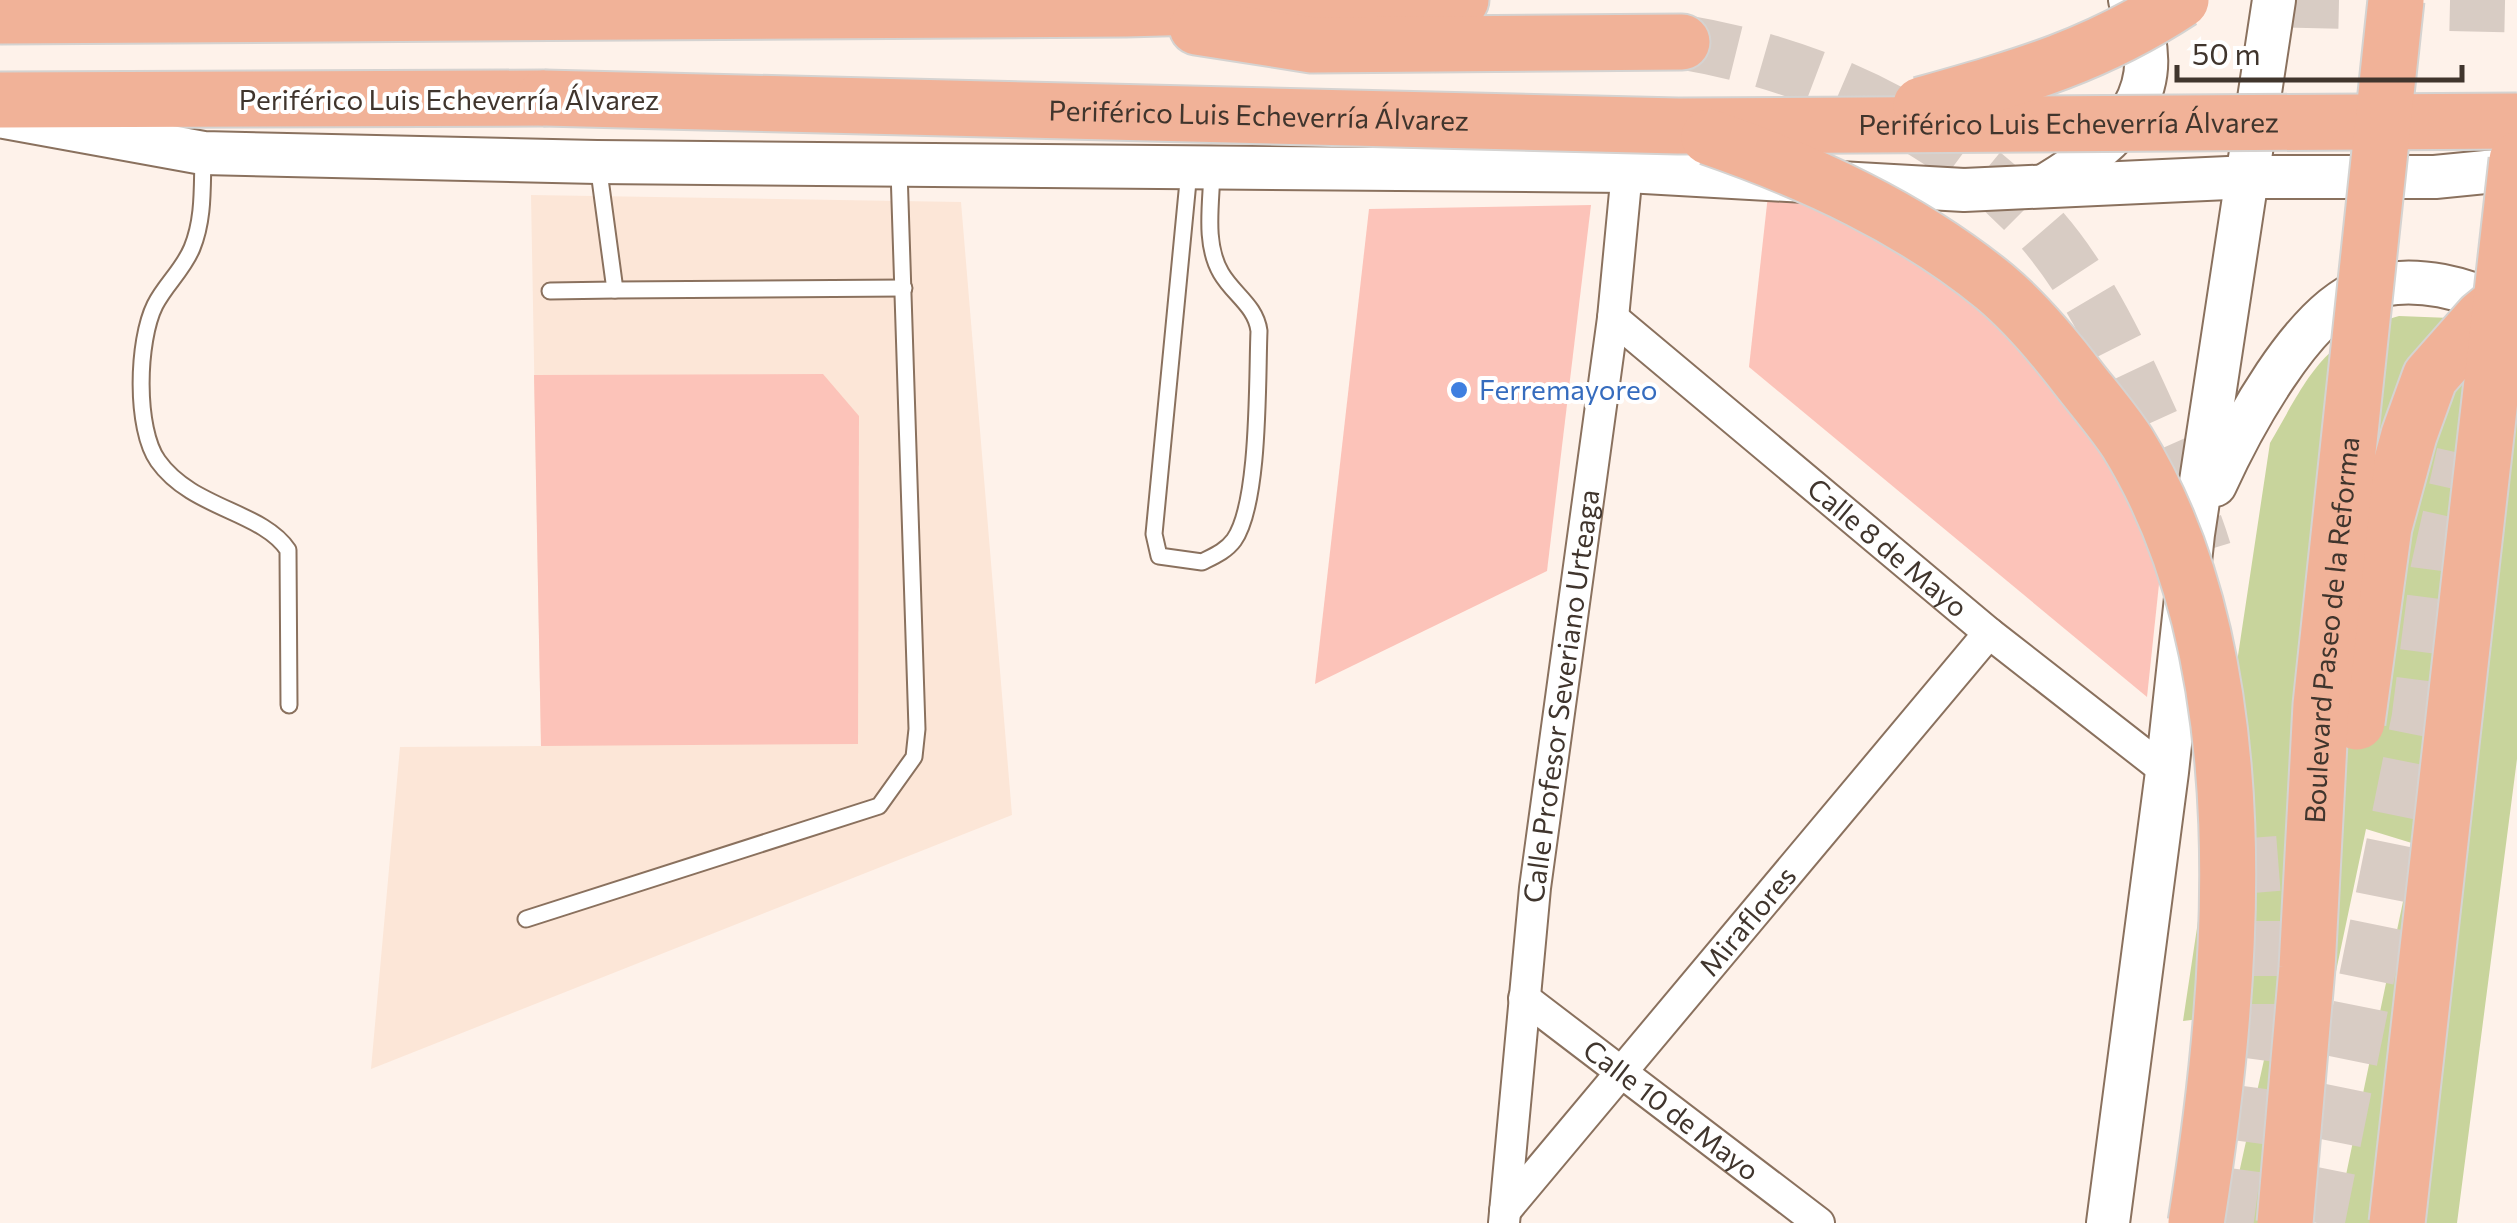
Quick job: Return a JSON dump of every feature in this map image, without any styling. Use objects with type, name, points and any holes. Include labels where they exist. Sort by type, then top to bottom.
[{"type":"highway","points":[[0,16],[175,7],[1126,9],[1461,0]]},
{"type":"highway","points":[[1856,124],[2052,68],[2104,47],[2181,0]]},
{"type":"highway","points":[[1126,9],[1227,35],[1293,44],[1682,42]]},
{"type":"highway","name":"Boulevard Paseo de la Reforma","points":[[2285,1223],[2306,968],[2321,705],[2394,19]]},
{"type":"highway","name":"Periférico Luis Echeverría Álvarez","points":[[0,100],[544,98],[1678,126],[2517,122]]},
{"type":"highway","points":[[1678,126],[1798,170],[1911,226],[1996,288],[2063,358],[2127,442],[2188,580],[2212,674],[2221,753],[2225,1004],[2216,1100],[2196,1223]]},
{"type":"highway","points":[[2396,1223],[2517,160]]},
{"type":"highway","points":[[2310,1223],[2341,858],[2384,527],[2430,377],[2482,318],[2517,288]]},
{"type":"street","points":[[2042,188],[2096,156],[2134,112],[2147,68],[2142,24],[2130,0]]},
{"type":"street","points":[[2108,1223],[2167,772],[2193,534],[2274,0]]},
{"type":"street","points":[[0,116],[204,153],[597,162],[1627,171],[1870,187],[2042,188],[2250,177],[2402,178],[2517,169]]},
{"type":"street","name":"Calle Profesor Severiano Urteaga","points":[[1505,1217],[1538,868],[1613,318],[1627,171]]},
{"type":"street","points":[[2193,534],[2241,426],[2288,358],[2339,303],[2363,290],[2430,283],[2486,297],[2517,314]]},
{"type":"street","name":"Calle 8 de Mayo","points":[[1613,318],[1989,633],[2167,772]]},
{"type":"street","name":"Miraflores","points":[[1505,1217],[1989,633]]},
{"type":"street","name":"Calle 10 de Mayo","points":[[1524,998],[1819,1223]]},
{"type":"lane","points":[[204,153],[201,216],[193,246],[182,270],[156,303],[148,326],[141,414],[146,442],[184,490],[269,532],[288,550],[290,705]]},
{"type":"lane","points":[[597,162],[615,290]]},
{"type":"lane","points":[[526,920],[879,806],[914,757],[917,729],[898,166]]},
{"type":"lane","points":[[1200,168],[1214,257],[1222,275],[1254,312],[1259,331],[1252,465],[1243,514],[1236,538],[1221,553],[1202,562],[1158,556],[1154,534],[1200,168]]},
{"type":"lane","points":[[550,291],[904,288]]},
{"type":"shaded area","points":[[531,195],[961,202],[1012,815],[371,1069],[400,747],[541,746]]},
{"type":"green space","points":[[2399,316],[2450,318],[2517,355],[2517,759],[2457,1223],[2336,1223],[2415,844],[2366,829],[2283,1223],[2228,1223],[2275,1010],[2183,1021],[2270,443],[2307,380],[2334,349],[2373,325]]},
{"type":"building","points":[[1768,195],[1853,205],[2024,327],[2164,537],[2147,697],[1749,367]]},
{"type":"building","name":"Ferremayoreo","points":[[1591,205],[1547,571],[1315,684],[1369,209]]},
{"type":"building","points":[[823,374],[859,416],[858,744],[541,746],[534,375]]},
{"type":"tunnel","points":[[2284,0],[2517,5]]},
{"type":"tunnel","points":[[1682,42],[1778,65],[1869,101],[1954,151],[2029,216],[2067,262],[2114,342],[2204,551]]},
{"type":"tunnel","points":[[2317,1223],[2419,719],[2438,570],[2464,454]]},
{"type":"tunnel","points":[[2226,1223],[2255,1006],[2255,917],[2248,828]]},
{"type":"place","name":"Ferremayoreo","points":[[1459,390]]}]
